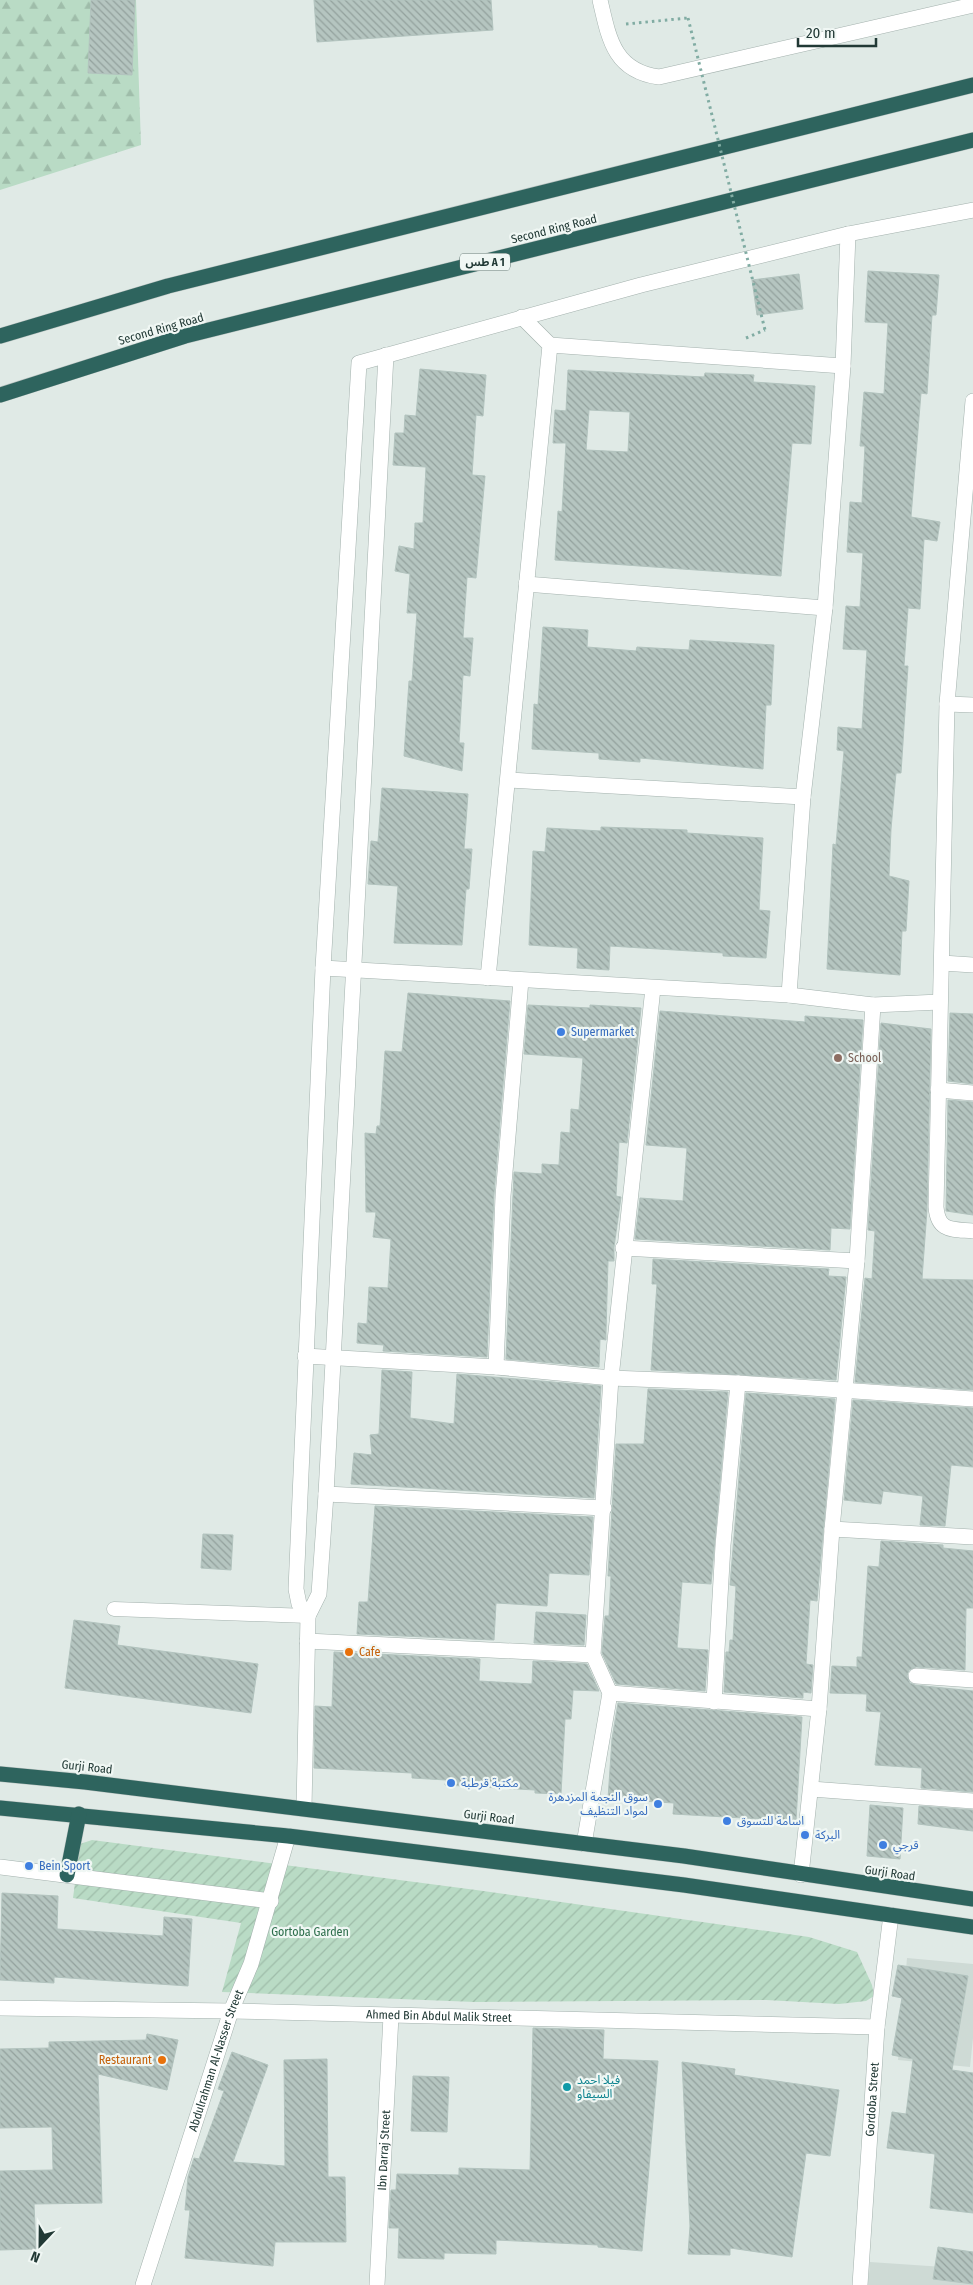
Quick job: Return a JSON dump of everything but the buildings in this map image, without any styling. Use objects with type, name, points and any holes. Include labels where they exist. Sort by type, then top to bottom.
[{"type":"highway","points":[[0,336],[187,281],[973,85]]},
{"type":"highway","name":"Second Ring Road","points":[[0,394],[185,336],[973,140]]},
{"type":"highway","name":"Gurji Road","points":[[0,1774],[86,1782],[304,1808],[684,1856],[973,1900]]},
{"type":"highway","points":[[0,1808],[79,1814],[288,1836],[684,1885],[973,1927]]},
{"type":"highway","points":[[68,1875],[79,1814]]},
{"type":"street","points":[[600,0],[614,52],[628,65],[644,75],[660,77],[973,5]]},
{"type":"street","points":[[308,1616],[299,1604],[296,1589],[305,1356],[323,968],[359,363],[641,284],[848,234],[973,210]]},
{"type":"street","points":[[789,995],[803,797],[825,608],[843,366],[848,234]]},
{"type":"street","points":[[522,317],[550,345],[843,366]]},
{"type":"street","points":[[488,978],[550,345]]},
{"type":"street","points":[[304,1808],[308,1616],[319,1594],[326,1494],[386,355]]},
{"type":"street","points":[[973,401],[947,704],[937,1217],[941,1225],[948,1228],[973,1231]]},
{"type":"street","points":[[526,584],[825,608]]},
{"type":"street","points":[[947,704],[973,705]]},
{"type":"street","points":[[508,780],[803,797]]},
{"type":"street","points":[[942,963],[973,965]]},
{"type":"street","points":[[323,968],[789,995],[873,1005],[940,1002]]},
{"type":"street","points":[[496,1367],[503,1196],[521,980]]},
{"type":"street","points":[[584,1844],[610,1693],[593,1655],[611,1378],[623,1248],[653,988]]},
{"type":"street","points":[[801,1875],[819,1709],[832,1529],[857,1261],[873,1005]]},
{"type":"street","points":[[938,1090],[973,1093]]},
{"type":"street","points":[[623,1248],[857,1261]]},
{"type":"street","points":[[305,1356],[496,1367],[611,1378],[738,1383],[844,1392],[973,1399]]},
{"type":"street","points":[[714,1702],[722,1545],[738,1383]]},
{"type":"street","points":[[326,1494],[604,1508]]},
{"type":"street","points":[[832,1529],[973,1537]]},
{"type":"street","points":[[307,1641],[593,1655]]},
{"type":"street","points":[[916,1676],[973,1680]]},
{"type":"street","points":[[610,1693],[819,1709]]},
{"type":"street","points":[[811,1789],[973,1801]]},
{"type":"street","name":"Abdulrahman Al-Nasser Street","points":[[143,2285],[231,2011],[251,1964],[271,1901],[288,1836]]},
{"type":"street","points":[[0,1867],[271,1901]]},
{"type":"street","name":"Gordoba Street","points":[[860,2285],[877,2027],[891,1915]]},
{"type":"street","name":"Ahmed Bin Abdul Malik Street","points":[[0,2008],[231,2011],[877,2027]]},
{"type":"street","name":"Ibn Darraj Street","points":[[377,2285],[391,2016]]},
{"type":"lane","points":[[114,1609],[308,1616]]},
{"type":"path","points":[[606,25],[688,18],[765,330]]},
{"type":"shaded area","points":[[907,1958],[973,1964],[973,2038],[970,2067],[898,2060]]},
{"type":"shaded area","points":[[870,2262],[973,2269],[973,2285],[868,2285]]},
{"type":"green space","points":[[0,0],[136,0],[141,145],[0,190]]},
{"type":"green space","name":"Gortoba Garden","points":[[92,1840],[476,1890],[809,1937],[857,1952],[872,1985],[874,1996],[866,2001],[839,2004],[766,2000],[475,2002],[222,1992],[241,1923],[73,1898],[80,1844]]},
{"type":"place","name":"Supermarket","points":[[561,1032]]},
{"type":"place","name":"School","points":[[838,1058]]},
{"type":"place","name":"Cafe","points":[[349,1652]]},
{"type":"place","name":"مكتبة قرطبة","points":[[451,1783]]},
{"type":"place","name":"سوق النجمة المزدهرة لمواد التنظيف","points":[[658,1804]]},
{"type":"place","name":"اسامة للتسوق","points":[[727,1821]]},
{"type":"place","name":"البركة","points":[[805,1835]]},
{"type":"place","name":"قرجي","points":[[883,1845]]},
{"type":"place","name":"Bein Sport","points":[[29,1866]]},
{"type":"place","name":"Restaurant","points":[[162,2060]]},
{"type":"place","name":"فيلا احمد السيفاو","points":[[567,2087]]}]
